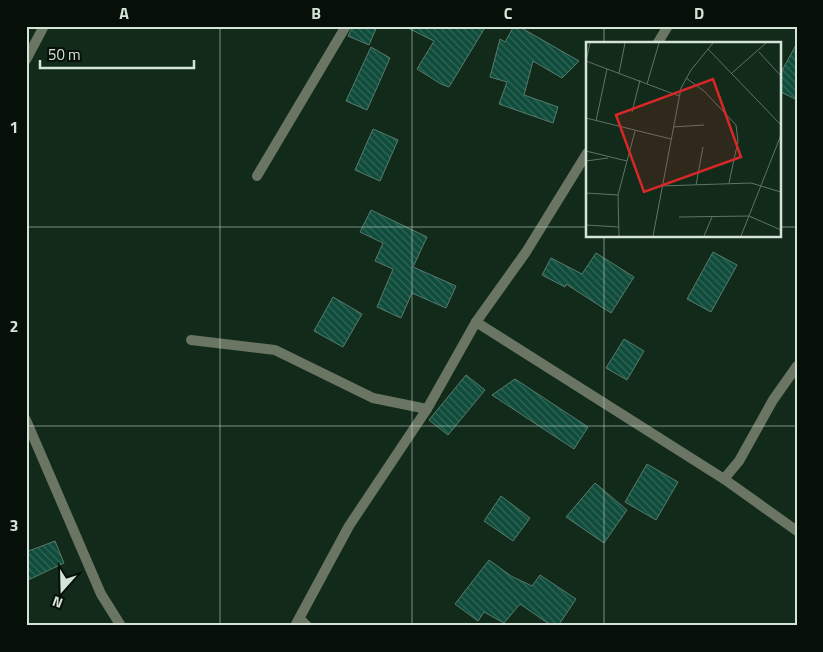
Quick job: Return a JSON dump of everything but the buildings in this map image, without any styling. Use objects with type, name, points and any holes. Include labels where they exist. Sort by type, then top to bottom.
[{"type":"street","points":[[26,60],[44,26]]},
{"type":"street","points":[[257,176],[346,26]]},
{"type":"street","points":[[658,42],[668,26]]},
{"type":"street","points":[[301,623],[349,526],[427,409],[476,322],[526,252],[586,155]]},
{"type":"street","points":[[476,322],[724,479],[797,531]]},
{"type":"street","points":[[191,340],[275,350],[373,398],[427,409]]},
{"type":"street","points":[[724,479],[739,461],[773,400],[797,366]]},
{"type":"street","points":[[26,420],[101,594],[121,626]]}]
